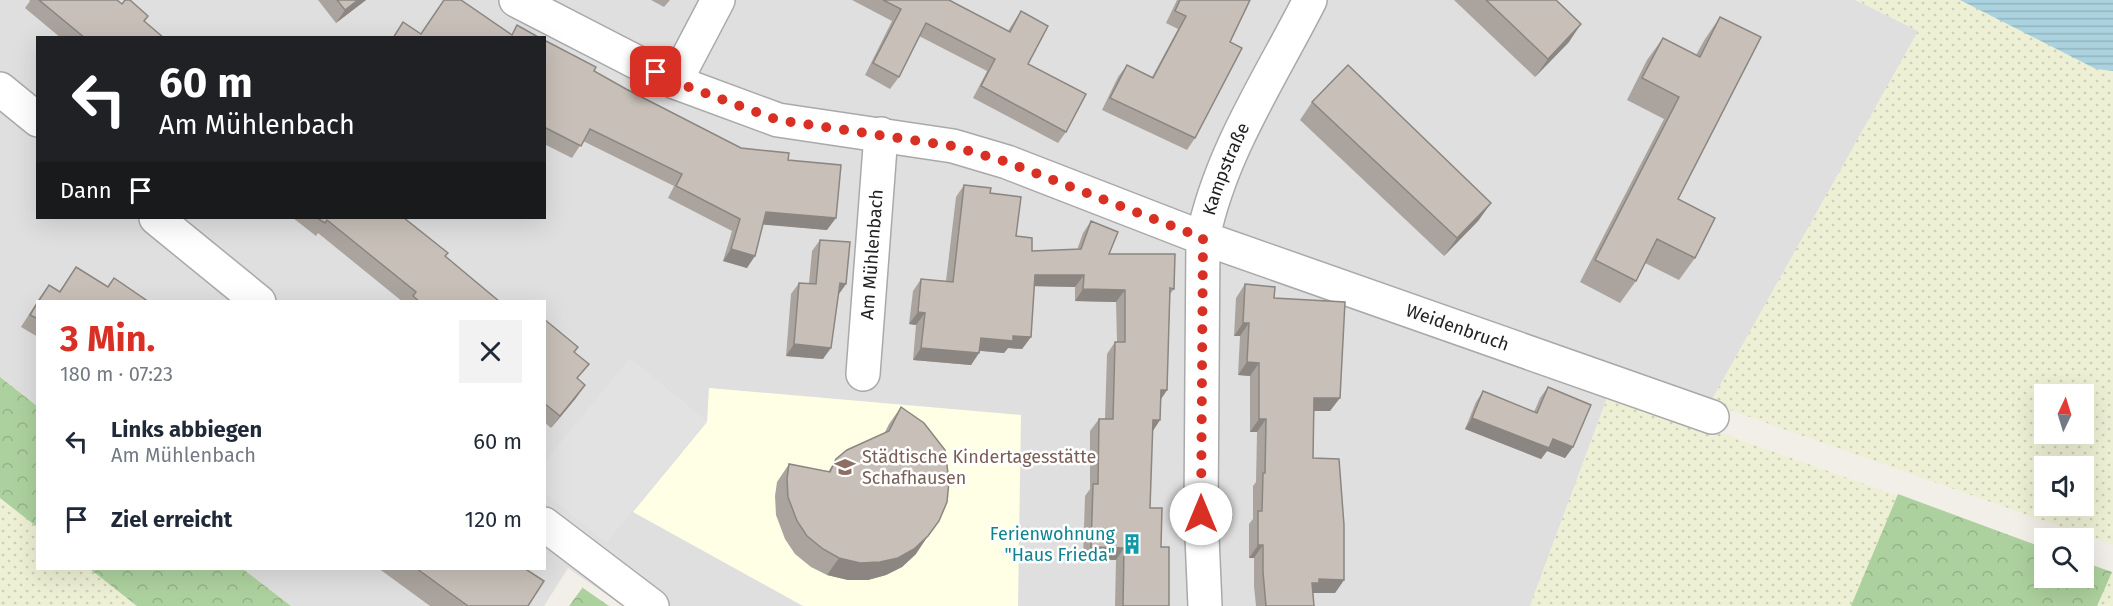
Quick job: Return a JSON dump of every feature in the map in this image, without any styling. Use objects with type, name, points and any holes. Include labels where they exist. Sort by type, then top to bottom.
[{"type":"street","points":[[516,0],[675,82],[778,120],[952,146],[1007,162],[1203,238]]},
{"type":"street","points":[[675,82],[718,0]]},
{"type":"street","name":"Kampstraße","points":[[1205,606],[1201,514],[1203,238],[1210,202],[1224,168],[1310,0]]},
{"type":"street","points":[[0,89],[36,118]]},
{"type":"street","name":"Am Mühlenbach","points":[[863,374],[881,134]]},
{"type":"street","points":[[157,219],[257,300]]},
{"type":"street","name":"Weidenbruch","points":[[1203,238],[1712,417]]},
{"type":"street","points":[[546,526],[652,606]]},
{"type":"shaded area","points":[[0,0],[1855,0],[1919,31],[1710,403],[1617,371],[1530,606],[623,606],[568,568],[544,606],[291,606],[244,570],[546,570],[546,300],[36,300],[36,405],[0,377]]},
{"type":"shaded area","points":[[1856,0],[2113,0],[2113,545],[2094,538],[2094,528],[2065,528],[1710,403],[1918,31]]},
{"type":"shaded area","points":[[630,358],[707,421],[606,543],[546,494],[546,460]]},
{"type":"shaded area","name":"Städtische Kindertagesstätte Schafhausen","points":[[709,388],[1021,415],[1018,606],[803,606],[633,512],[707,422]]},
{"type":"shaded area","points":[[1609,393],[2034,544],[2034,588],[2094,588],[2094,566],[2113,573],[2113,606],[1530,606]]},
{"type":"shaded area","points":[[0,498],[36,526],[36,570],[91,570],[137,606],[0,606]]},
{"type":"green space","points":[[0,377],[36,405],[36,526],[0,498]]},
{"type":"green space","points":[[1898,494],[2034,544],[2034,588],[2094,588],[2094,566],[2112,572],[2097,606],[1851,606]]},
{"type":"green space","points":[[91,570],[244,570],[291,606],[137,606]]},
{"type":"green space","points":[[583,588],[609,606],[569,606]]},
{"type":"water","points":[[1960,0],[2113,0],[2113,71],[2096,69]]},
{"type":"building","points":[[39,0],[117,0],[122,4],[125,0],[130,0],[148,16],[144,21],[162,36],[83,36]]},
{"type":"building","points":[[337,0],[358,0],[345,10]]},
{"type":"building","points":[[444,0],[461,0],[512,35],[517,25],[536,36],[394,36],[403,22],[421,34]]},
{"type":"building","points":[[883,0],[949,0],[1010,32],[1021,11],[1048,26],[1028,64],[1086,94],[1066,132],[981,86],[995,59],[926,23],[899,77],[873,63],[901,9]]},
{"type":"building","points":[[1180,0],[1250,0],[1230,42],[1242,48],[1195,138],[1110,98],[1127,65],[1153,78],[1186,16],[1175,11]]},
{"type":"building","points":[[1486,0],[1556,0],[1581,24],[1548,59]]},
{"type":"building","points":[[1720,17],[1761,37],[1678,199],[1715,218],[1695,258],[1657,239],[1636,281],[1595,260],[1679,97],[1642,78],[1663,38],[1700,57]]},
{"type":"building","points":[[546,41],[596,67],[594,71],[626,89],[741,148],[789,153],[788,160],[841,165],[836,218],[766,212],[755,256],[731,249],[740,219],[676,186],[682,174],[590,129],[581,146],[546,128]]},
{"type":"building","points":[[1348,65],[1491,203],[1457,238],[1312,102]]},
{"type":"building","points":[[964,185],[991,188],[990,193],[1021,197],[1016,236],[1032,238],[1032,251],[1081,249],[1091,221],[1118,232],[1109,254],[1175,254],[1174,289],[1170,288],[1167,390],[1161,390],[1160,420],[1153,420],[1150,508],[1162,508],[1161,547],[1169,547],[1169,606],[1123,606],[1124,548],[1091,547],[1093,484],[1098,484],[1099,419],[1113,419],[1115,342],[1125,342],[1125,290],[1083,289],[1084,275],[1035,275],[1031,337],[1013,336],[1013,341],[981,338],[979,353],[921,348],[925,313],[918,312],[921,279],[953,282]]},
{"type":"building","points":[[319,219],[405,219],[448,253],[445,256],[498,300],[418,300],[413,296],[416,292],[327,220],[325,223]]},
{"type":"building","points":[[820,240],[850,242],[846,284],[840,283],[831,348],[794,344],[799,283],[816,284]]},
{"type":"building","points":[[76,267],[108,287],[114,278],[146,300],[39,300],[49,285],[60,292]]},
{"type":"building","points":[[1245,284],[1275,287],[1274,298],[1345,302],[1340,398],[1314,398],[1313,458],[1339,459],[1344,525],[1344,580],[1319,579],[1319,583],[1312,583],[1314,606],[1266,606],[1263,545],[1258,545],[1258,511],[1262,511],[1266,419],[1259,419],[1259,363],[1247,362],[1249,323],[1243,323]]},
{"type":"building","points":[[36,305],[36,318],[30,315]]},
{"type":"building","points":[[546,321],[578,347],[574,352],[589,364],[577,378],[585,385],[560,416],[546,405]]},
{"type":"building","points":[[1548,387],[1591,405],[1573,447],[1553,439],[1549,448],[1472,418],[1483,391],[1537,413]]},
{"type":"building","points":[[901,407],[924,423],[945,450],[949,481],[947,502],[939,521],[928,536],[914,549],[898,558],[860,563],[839,558],[807,536],[797,521],[788,497],[789,464],[830,472],[836,459],[847,450],[889,431]]},
{"type":"building","points":[[419,570],[527,570],[544,581],[528,606],[468,606]]},
{"type":"place","name":"Städtische Kindertagesstätte Schafhausen","points":[[845,467]]},
{"type":"place","name":"Ferienwohnung \"Haus Frieda\"","points":[[1132,544]]},
{"type":"route","points":[[656,72],[675,82],[778,120],[952,146],[1007,162],[1203,238],[1201,514]]}]
